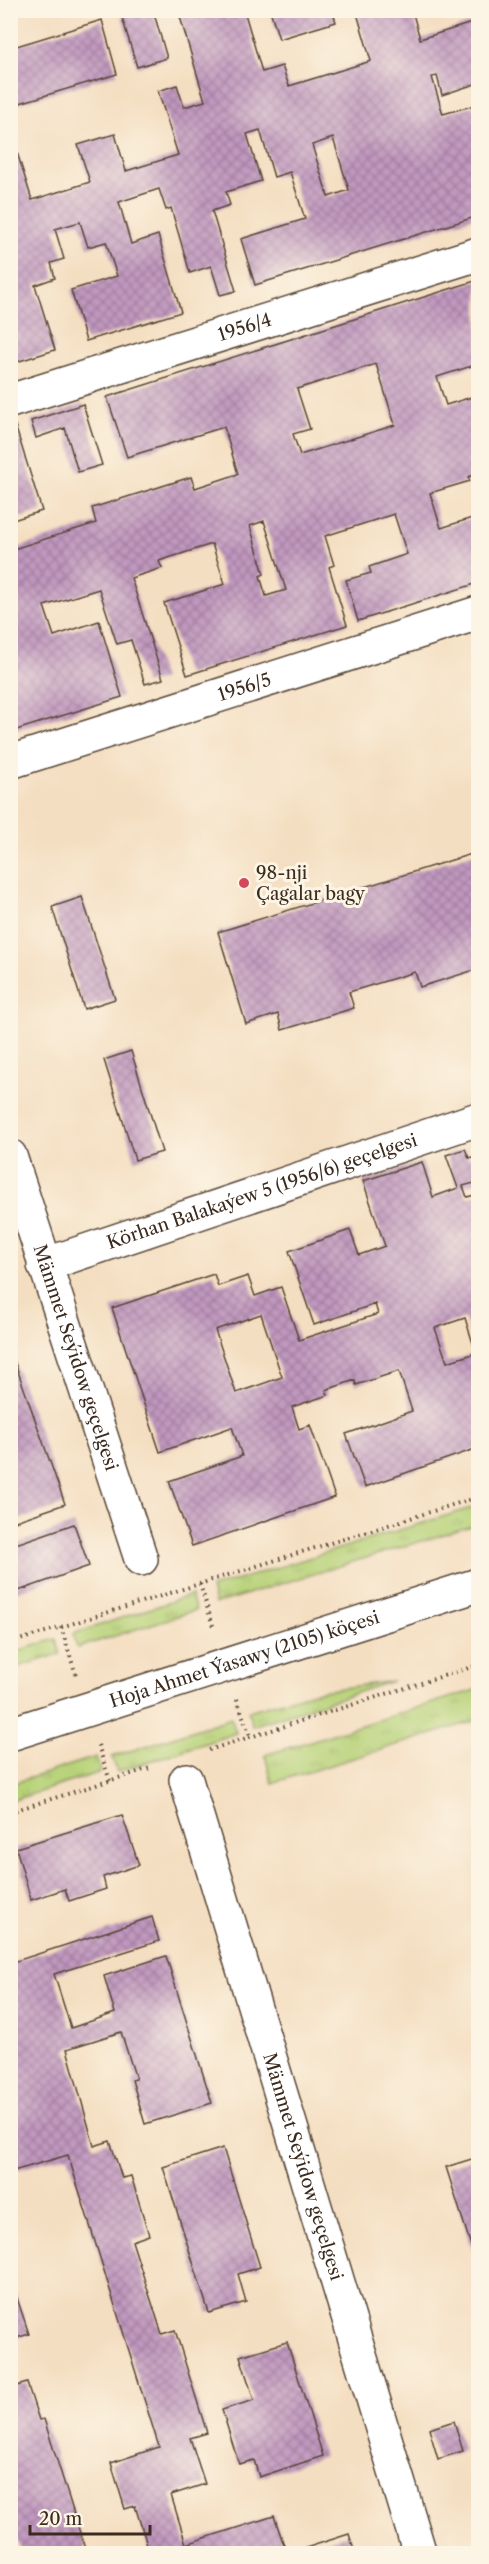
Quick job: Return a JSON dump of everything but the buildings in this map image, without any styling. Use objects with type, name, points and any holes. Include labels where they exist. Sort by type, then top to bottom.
[{"type":"street","name":"1956/4","points":[[10,401],[478,254]]},
{"type":"street","name":"1956/5","points":[[10,762],[478,613]]},
{"type":"street","name":"Körhan Balakaýew 5 (1956/6) geçelgesi","points":[[44,1265],[478,1119]]},
{"type":"street","name":"Mämmet Seýidow geçelgesi","points":[[10,1156],[141,1559]]},
{"type":"street","name":"Hoja Ahmet Ýasawy (2105) köçesi","points":[[10,1734],[478,1585]]},
{"type":"street","name":"Mämmet Seýidow geçelgesi","points":[[182,1766],[420,2553]]},
{"type":"path","points":[[10,1643],[478,1497]]},
{"type":"path","points":[[10,1812],[182,1766],[478,1665]]},
{"type":"green space","points":[[478,1506],[478,1524],[215,1604],[211,1588]]},
{"type":"green space","points":[[191,1595],[196,1610],[77,1648],[73,1634]]},
{"type":"green space","points":[[56,1639],[60,1654],[11,1669],[11,1653]]},
{"type":"green space","points":[[393,1681],[252,1726],[248,1711],[314,1692]]},
{"type":"green space","points":[[478,1689],[478,1720],[272,1783],[265,1755]]},
{"type":"green space","points":[[231,1718],[236,1733],[117,1772],[112,1757]]},
{"type":"green space","points":[[96,1757],[101,1772],[11,1801],[11,1784]]},
{"type":"place","name":"98-nji Çagalar bagy","points":[[244,883]]}]
